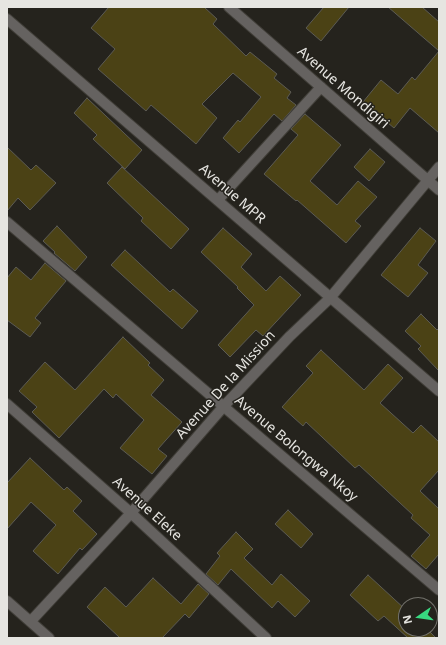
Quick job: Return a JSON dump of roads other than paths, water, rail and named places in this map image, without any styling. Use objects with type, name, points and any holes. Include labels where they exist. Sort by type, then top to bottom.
[{"type":"street","name":"Avenue Mondigiri","points":[[229,7],[439,190]]},
{"type":"street","name":"Avenue MPR","points":[[7,19],[439,391]]},
{"type":"street","points":[[218,200],[321,87]]},
{"type":"street","name":"Avenue De la Mission","points":[[31,621],[131,513],[224,406],[290,336],[330,298],[439,167]]},
{"type":"street","name":"Avenue Bolongwa Nkoy","points":[[7,222],[439,590]]},
{"type":"street","name":"Avenue Eleke","points":[[7,404],[131,513],[266,638]]},
{"type":"street","points":[[7,602],[49,638]]}]
